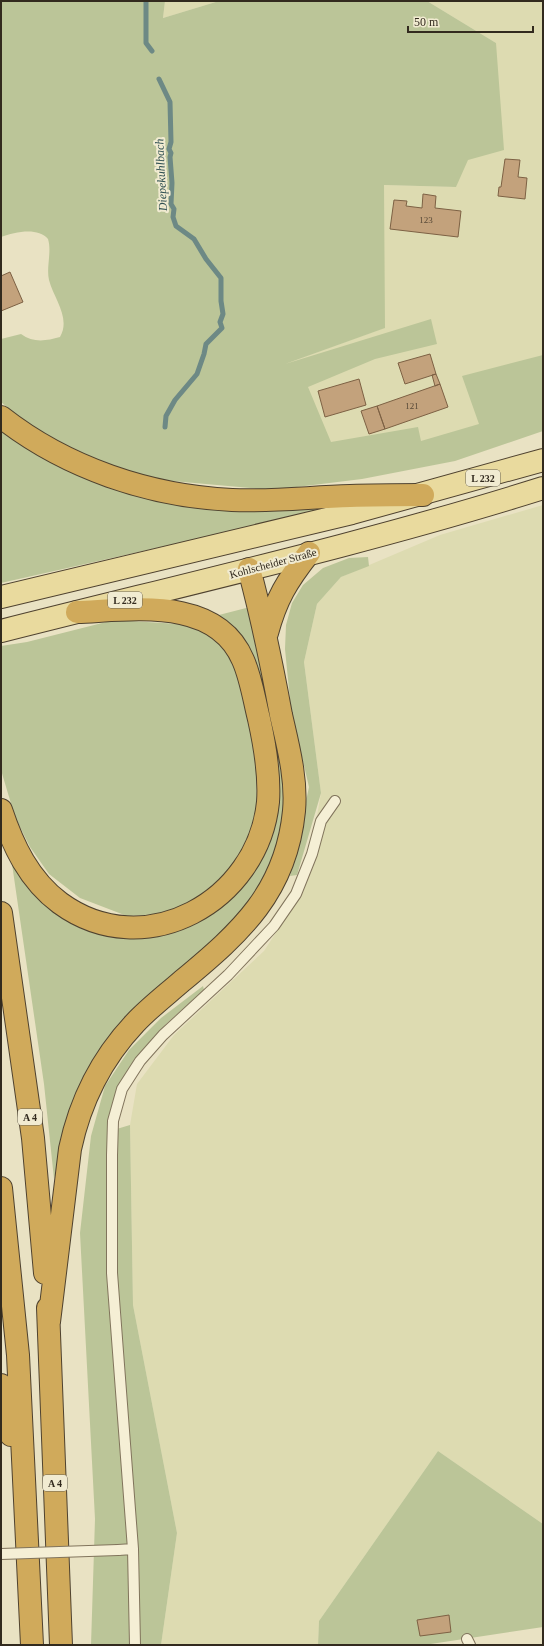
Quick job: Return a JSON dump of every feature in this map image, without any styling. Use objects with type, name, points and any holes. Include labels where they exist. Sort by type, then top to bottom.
[{"type":"highway","points":[[1,417],[36,443],[78,464],[120,479],[170,492],[239,500],[423,495]]},
{"type":"highway","points":[[266,636],[274,605],[287,582],[309,553]]},
{"type":"highway","points":[[49,1322],[70,1149],[78,1121],[97,1076],[114,1048],[136,1022],[238,932],[261,903],[274,883],[290,835],[294,810],[293,779],[266,636],[249,569]]},
{"type":"highway","points":[[1,810],[13,844],[25,864],[49,893],[61,904],[92,920],[114,925],[131,926],[160,924],[199,911],[235,880],[253,855],[258,842],[268,802],[267,763],[249,674],[243,658],[236,646],[225,634],[212,625],[196,617],[180,613],[161,610],[77,612]]},
{"type":"highway","name":"A 4","points":[[1,913],[33,1138],[49,1322],[62,1645]]},
{"type":"highway","points":[[1,1188],[18,1355],[32,1645]]},
{"type":"highway","points":[[1,1385],[27,1518]]},
{"type":"main road","name":"L 232","points":[[1,597],[242,540],[423,495],[543,460]]},
{"type":"main road","name":"Kohlscheider Straße","points":[[1,632],[249,569],[543,488]]},
{"type":"main road","points":[[242,540],[249,569]]},
{"type":"lane","points":[[135,1645],[133,1549],[112,1273],[112,1149],[114,1122],[122,1089],[140,1061],[164,1035],[228,975],[274,926],[296,894],[312,854],[321,821],[335,801]]},
{"type":"lane","points":[[1,1554],[133,1549]]},
{"type":"shaded area","points":[[165,1],[219,1],[163,18]]},
{"type":"shaded area","points":[[427,1],[543,1],[543,428],[278,486],[273,368],[384,328],[384,185],[456,187],[496,43]]},
{"type":"shaded area","points":[[543,505],[543,1524],[438,1451],[319,1621],[318,1645],[161,1645],[177,1533],[133,1305],[130,1125],[137,1084],[174,1035],[264,951],[304,890],[321,793],[304,662],[317,604],[341,577],[440,535]]},
{"type":"green space","points":[[1,1],[165,1],[163,18],[219,1],[427,1],[496,43],[504,150],[468,160],[456,187],[384,185],[385,328],[285,364],[431,319],[437,344],[375,359],[308,387],[331,442],[418,427],[421,441],[479,424],[462,376],[543,355],[543,431],[455,461],[362,479],[272,490],[161,480],[101,465],[32,428],[1,402],[1,339],[21,334],[35,340],[60,337],[64,323],[63,316],[51,287],[48,275],[48,239],[44,235],[32,232],[19,232],[1,237]]},
{"type":"green space","points":[[1,431],[41,455],[82,476],[320,506],[320,511],[1,583]]},
{"type":"green space","points":[[368,557],[369,566],[341,577],[317,604],[304,662],[321,793],[297,875],[290,876],[309,787],[291,710],[285,649],[286,625],[292,603],[303,585],[323,568],[349,558]]},
{"type":"green space","points":[[250,607],[284,778],[285,811],[279,842],[268,872],[246,908],[181,972],[67,1127],[54,1179],[44,1084],[12,864],[30,890],[58,912],[102,931],[231,898],[249,880],[266,846],[276,778],[215,616]]},
{"type":"green space","points":[[114,620],[192,626],[205,632],[219,642],[230,656],[244,693],[256,764],[257,807],[246,844],[227,875],[196,901],[160,914],[127,916],[80,898],[49,874],[30,847],[15,817],[1,770],[1,646],[27,642]]},
{"type":"green space","points":[[203,986],[204,990],[166,1024],[141,1054],[110,1131],[130,1125],[133,1305],[177,1533],[161,1645],[91,1645],[95,1519],[80,1233],[91,1136],[105,1086],[129,1050],[161,1018]]},
{"type":"green space","points":[[438,1451],[543,1524],[543,1627],[424,1645],[318,1645],[319,1621]]},
{"type":"building","points":[[505,159],[520,160],[518,177],[527,178],[525,199],[498,196],[499,187],[501,187]]},
{"type":"building","points":[[423,194],[436,196],[435,208],[461,211],[458,237],[390,229],[394,200],[407,201],[406,206],[422,208]]},
{"type":"building","points":[[10,272],[23,302],[1,311],[1,276]]},
{"type":"building","points":[[430,354],[436,374],[405,384],[398,363]]},
{"type":"building","points":[[436,374],[440,384],[435,386],[432,375]]},
{"type":"building","points":[[359,379],[366,405],[325,417],[318,391]]},
{"type":"building","points":[[440,384],[448,407],[385,429],[377,406]]},
{"type":"building","points":[[377,406],[385,429],[369,434],[361,411]]},
{"type":"building","points":[[449,1615],[451,1632],[420,1636],[417,1620]]},
{"type":"waterway","name":"Diepekuhlbach","points":[[146,1],[146,43],[152,51]]},
{"type":"waterway","name":"Diepekuhlbach","points":[[159,79],[170,102],[171,142],[169,149],[171,153],[171,204],[174,209],[173,217],[176,226],[194,239],[206,259],[221,278],[221,301],[223,314],[220,322],[222,328],[206,344],[197,374],[175,400],[166,416],[165,427]]}]
